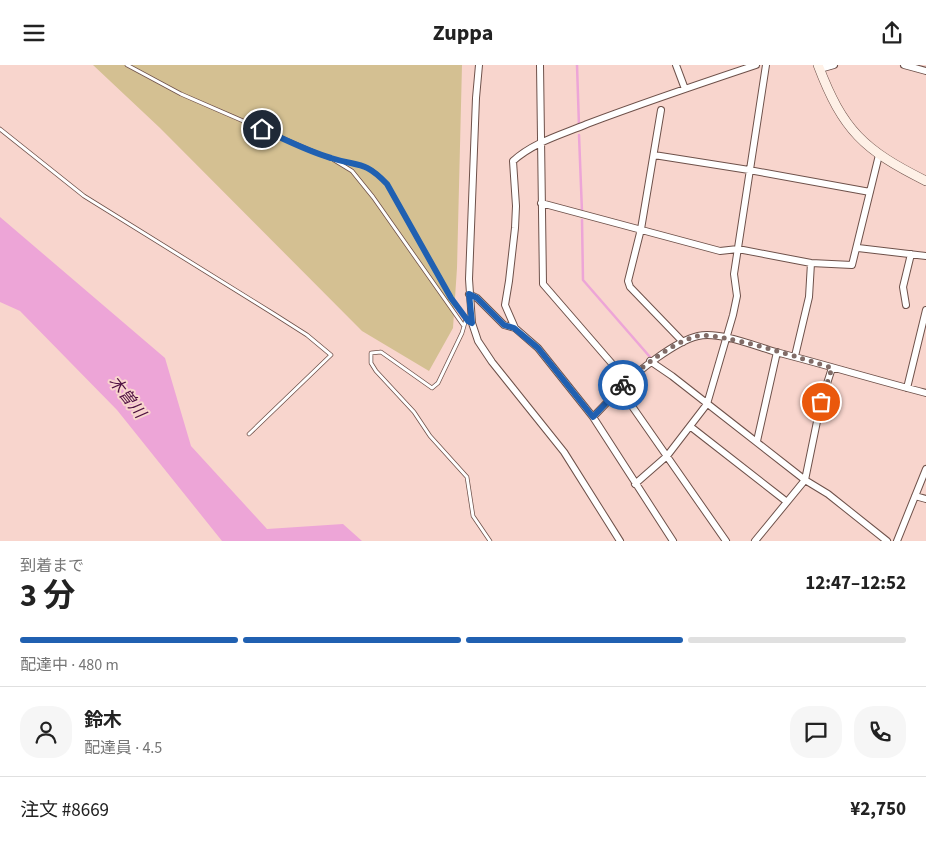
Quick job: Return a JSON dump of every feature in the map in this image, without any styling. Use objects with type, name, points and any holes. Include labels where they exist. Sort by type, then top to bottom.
[{"type":"main road","points":[[819,67],[834,105],[848,126],[867,147],[926,181]]},
{"type":"street","points":[[479,65],[476,98],[469,294],[472,323],[478,341],[511,387],[531,409],[564,452],[620,541]]},
{"type":"street","points":[[540,65],[543,284],[627,381]]},
{"type":"street","points":[[676,65],[685,89]]},
{"type":"street","points":[[514,328],[505,305],[515,228],[516,206],[513,161],[524,151],[540,143],[685,89],[756,65]]},
{"type":"street","points":[[635,484],[667,456],[707,404],[737,296],[734,274],[766,65]]},
{"type":"street","points":[[819,67],[834,65]]},
{"type":"street","points":[[904,65],[926,71]]},
{"type":"street","points":[[661,110],[641,229],[628,281],[630,287],[683,343]]},
{"type":"street","points":[[654,155],[870,192]]},
{"type":"street","points":[[542,203],[720,251],[738,249],[811,263],[852,265],[858,248],[879,155]]},
{"type":"street","points":[[858,248],[926,256]]},
{"type":"street","points":[[906,305],[903,287],[911,254]]},
{"type":"street","points":[[795,356],[809,297],[811,263]]},
{"type":"street","points":[[469,294],[477,298],[504,325],[514,328],[538,348],[593,417],[673,541]]},
{"type":"street","points":[[907,388],[926,310]]},
{"type":"street","points":[[593,417],[627,381],[650,361],[698,336],[725,338],[926,393]]},
{"type":"street","points":[[756,441],[777,352]]},
{"type":"street","points":[[650,361],[805,480],[828,494],[887,541]]},
{"type":"street","points":[[755,541],[805,480],[821,402],[832,368]]},
{"type":"street","points":[[620,389],[726,541]]},
{"type":"street","points":[[691,427],[788,501]]},
{"type":"street","points":[[897,541],[926,469]]},
{"type":"street","points":[[915,496],[926,499]]},
{"type":"lane","points":[[127,65],[181,94],[332,159],[352,171],[408,244],[464,325]]},
{"type":"lane","points":[[0,129],[84,196],[307,335],[331,355],[249,434]]},
{"type":"lane","points":[[332,159],[362,164],[376,173],[387,184],[451,298],[472,323]]},
{"type":"lane","points":[[466,318],[438,383],[432,388],[381,352],[372,353],[371,363],[376,371],[414,412],[430,436],[467,477],[474,516],[490,541]]},
{"type":"shaded area","points":[[93,65],[462,65],[457,268],[453,328],[429,371],[362,331],[160,128]]},
{"type":"water","name":"木曽川","points":[[0,217],[165,358],[191,446],[267,529],[343,524],[362,541],[222,541],[117,410],[20,311],[0,302]]},
{"type":"waterway","points":[[577,65],[579,126]]},
{"type":"waterway","points":[[579,135],[582,212]]},
{"type":"waterway","points":[[582,220],[583,280],[650,357]]},
{"type":"way so far","points":[[623,385],[650,361],[683,343],[698,336],[714,336],[795,356],[832,368],[821,402]]},
{"type":"route","points":[[262,129],[332,159],[362,164],[376,173],[387,184],[451,298],[468,321],[472,323],[469,294],[477,298],[504,325],[514,328],[538,348],[593,417],[623,385]]}]
